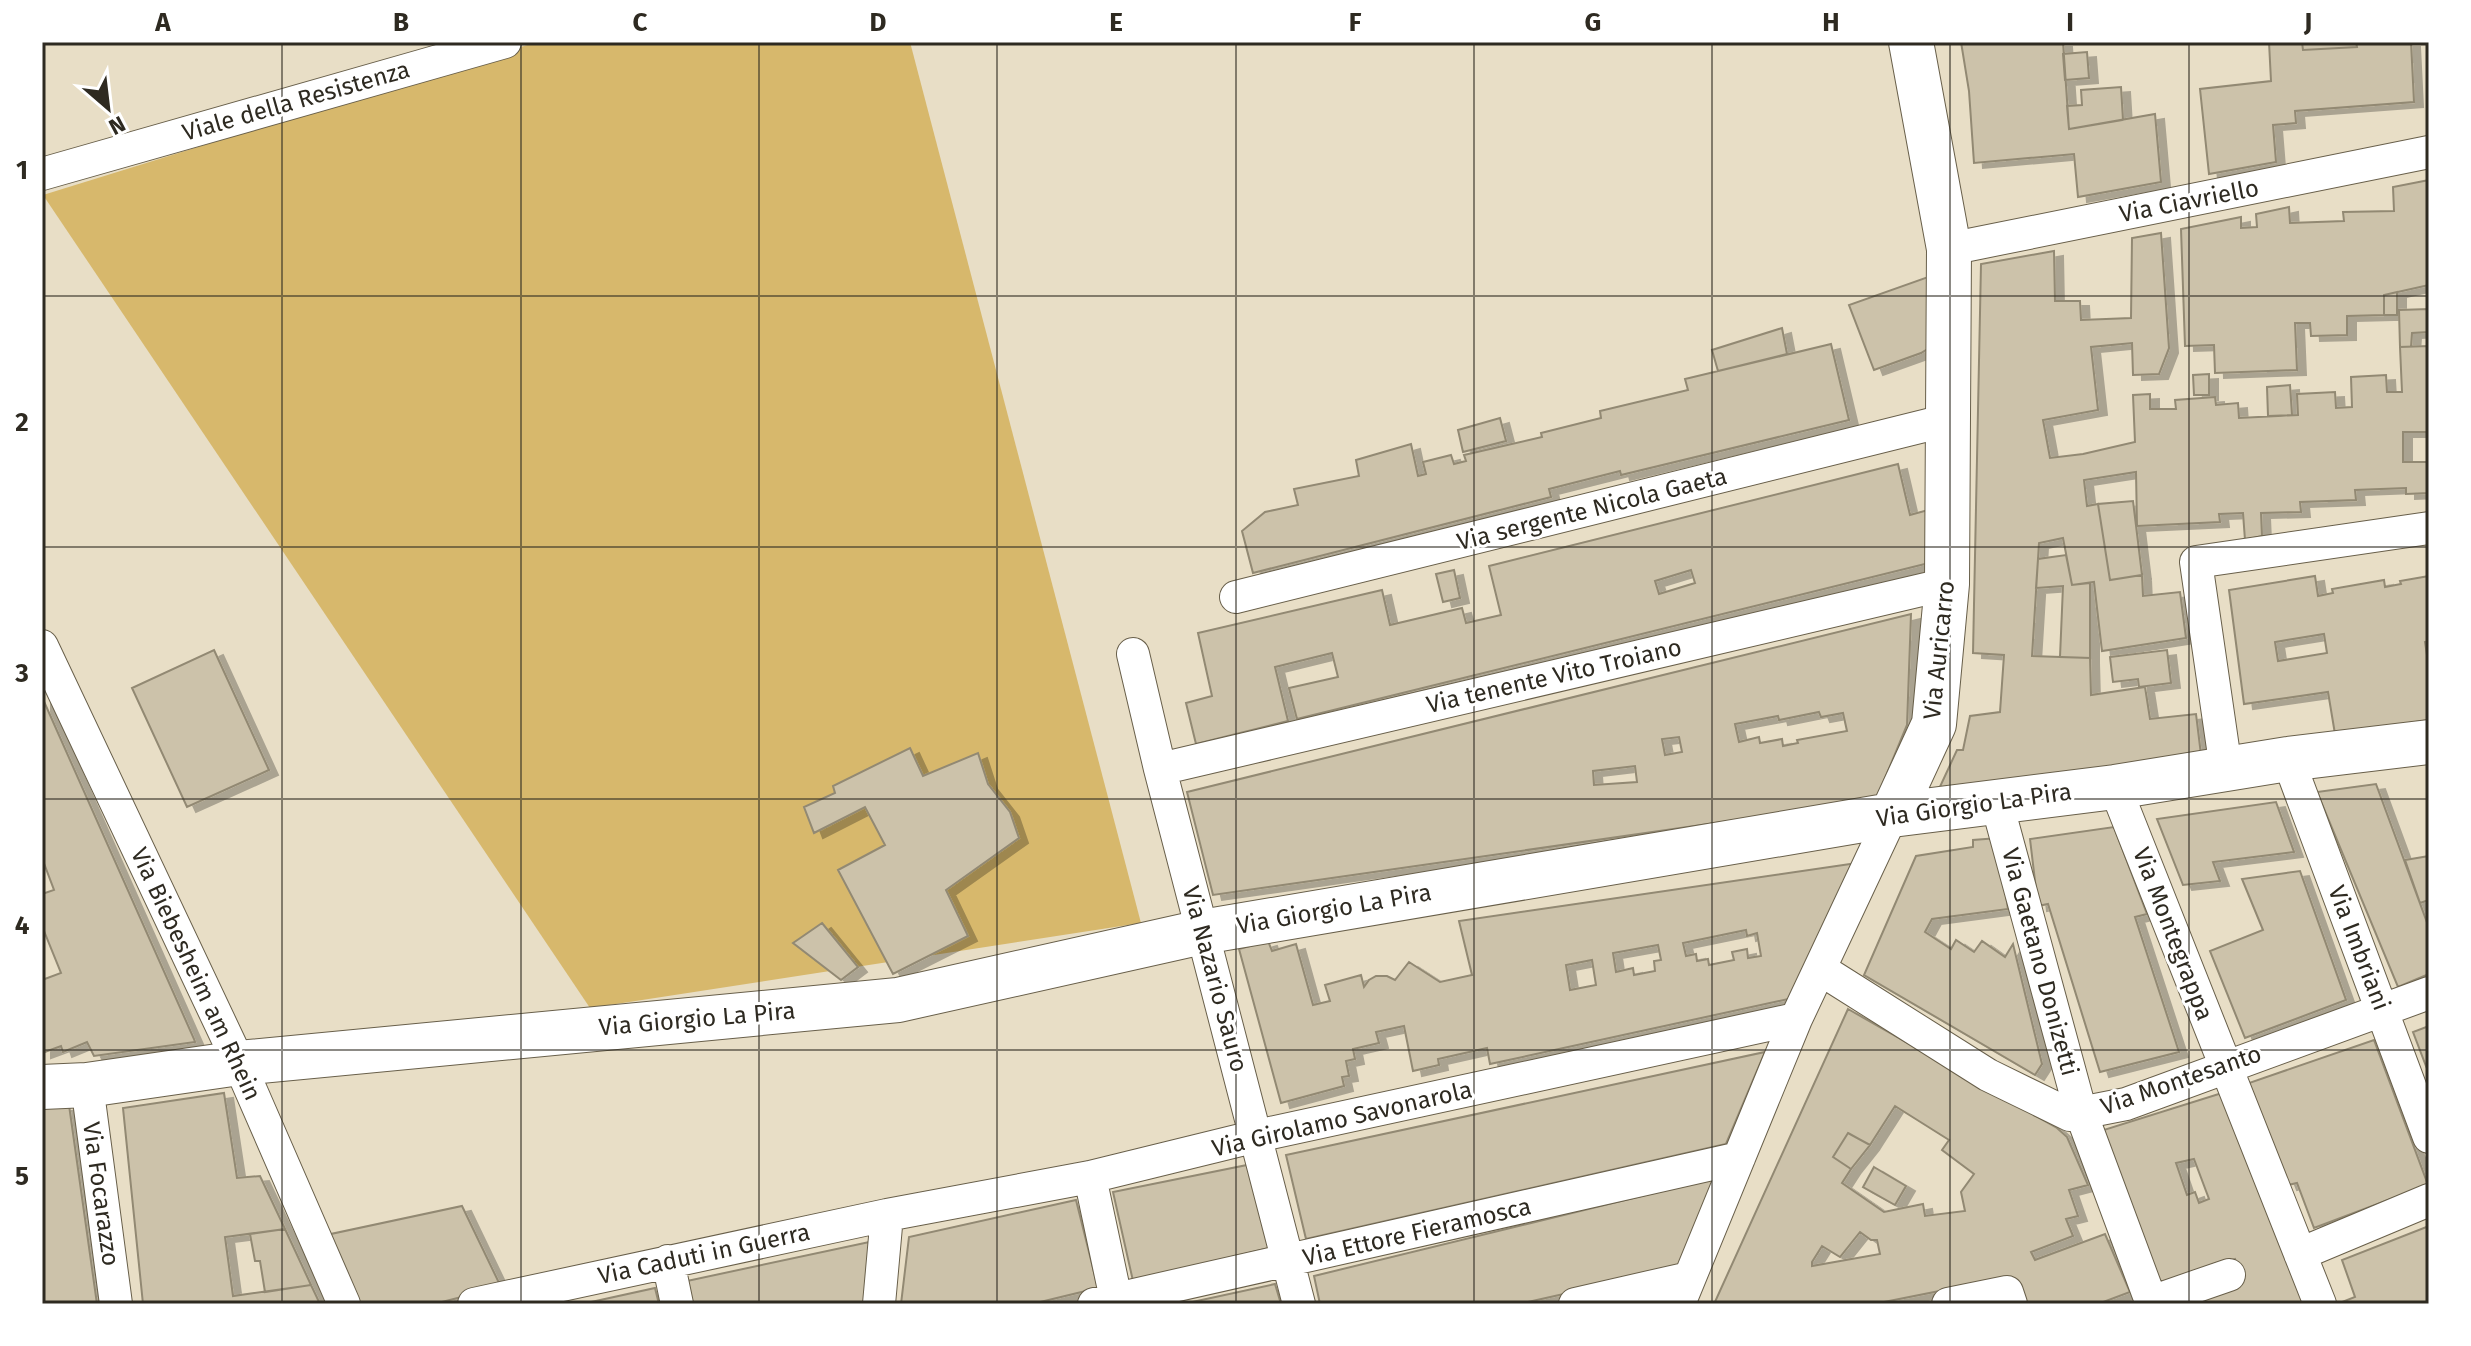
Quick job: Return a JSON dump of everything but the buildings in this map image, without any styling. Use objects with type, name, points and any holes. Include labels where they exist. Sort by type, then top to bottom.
[{"type":"street","name":"Viale della Resistenza","points":[[42,174],[505,42]]},
{"type":"street","name":"Via Auricarro","points":[[1684,1291],[1796,1019],[1934,724],[1947,584],[1949,249],[1911,42]]},
{"type":"street","name":"Via Ciavriello","points":[[1949,249],[2429,152]]},
{"type":"street","name":"Via sergente Nicola Gaeta","points":[[1236,597],[1948,420]]},
{"type":"street","points":[[2226,769],[2196,562],[2429,528]]},
{"type":"street","name":"Via tenente Vito Troiano","points":[[1160,769],[1947,584]]},
{"type":"street","name":"Via Biebesheim am Rhein","points":[[42,646],[239,1063],[344,1304]]},
{"type":"street","name":"Via Nazario Sauro","points":[[1133,654],[1299,1304]]},
{"type":"street","name":"Via Giorgio La Pira","points":[[42,1087],[87,1085],[239,1063],[898,1000],[1202,932],[1892,815],[2429,742]]},
{"type":"street","name":"Via Imbriani","points":[[2288,759],[2429,1137]]},
{"type":"street","name":"Via Montegrappa","points":[[2115,787],[2320,1304]]},
{"type":"street","name":"Via Gaetano Donizetti","points":[[1996,800],[2081,1113],[2152,1303]]},
{"type":"street","name":"Via Montesanto","points":[[1820,969],[1988,1075],[2070,1115],[2126,1104],[2429,993]]},
{"type":"street","name":"Via Girolamo Savonarola","points":[[887,1215],[1090,1177],[1257,1136],[1796,1019]]},
{"type":"street","name":"Via Focarazzo","points":[[87,1085],[116,1304]]},
{"type":"street","name":"Via Ettore Fieramosca","points":[[1109,1302],[1739,1158]]},
{"type":"street","points":[[1090,1177],[1109,1302]]},
{"type":"street","points":[[2300,1254],[2429,1200]]},
{"type":"street","points":[[879,1304],[887,1215]]},
{"type":"street","name":"Via Caduti in Guerra","points":[[474,1304],[887,1215]]},
{"type":"street","points":[[668,1261],[677,1304]]},
{"type":"street","points":[[2152,1303],[2229,1275]]},
{"type":"street","points":[[1575,1304],[1684,1291]]},
{"type":"street","points":[[1948,1304],[2009,1298]]},
{"type":"shaded area","points":[[537,42],[910,42],[1141,923],[590,1008],[43,195]]}]
